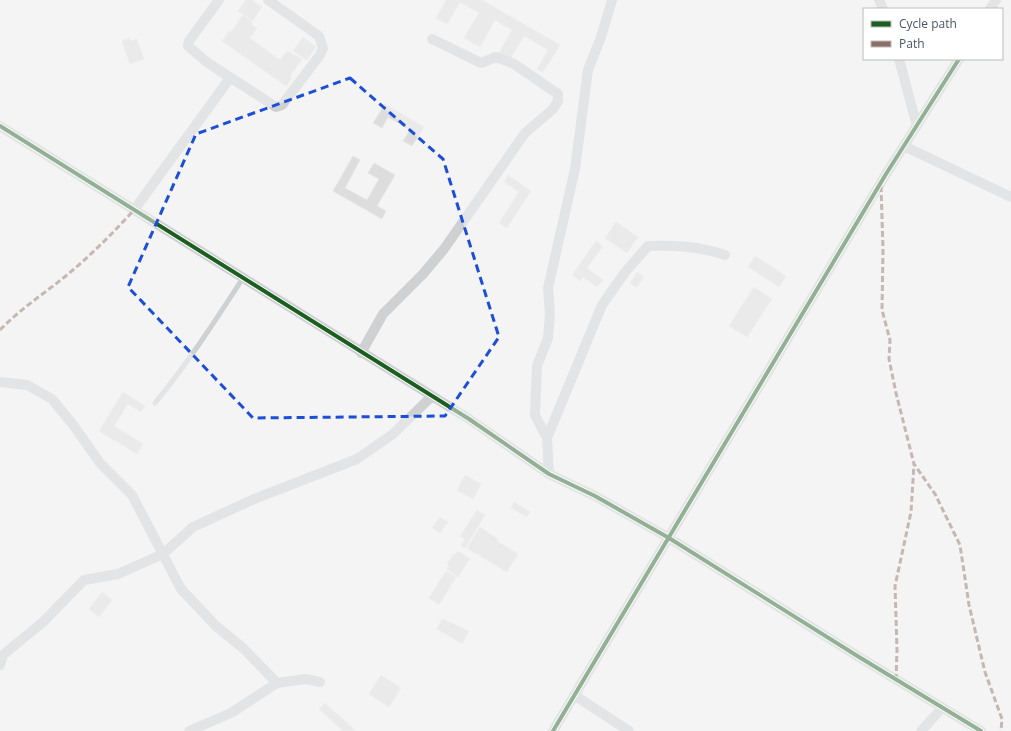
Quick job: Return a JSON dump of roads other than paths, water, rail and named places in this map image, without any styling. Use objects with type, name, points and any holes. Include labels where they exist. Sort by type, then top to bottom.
[{"type":"street","points":[[219,0],[189,41],[188,46],[208,63],[276,107],[282,106],[320,55],[323,48],[319,36],[268,0]]},
{"type":"street","points":[[550,474],[547,438],[535,415],[537,366],[548,338],[550,314],[548,288],[575,169],[588,70],[601,37],[612,0]]},
{"type":"street","points":[[361,353],[383,314],[423,274],[444,249],[525,133],[553,110],[558,101],[558,94],[514,64],[496,56],[481,63],[432,38]]},
{"type":"street","points":[[899,60],[917,126]]},
{"type":"street","points":[[553,731],[904,146],[958,60]]},
{"type":"street","points":[[134,210],[230,78]]},
{"type":"street","points":[[0,126],[432,396],[550,474],[595,496],[669,538],[981,731]]},
{"type":"street","points":[[904,146],[1011,197]]},
{"type":"street","points":[[547,438],[602,306],[626,271],[648,246],[678,245],[705,248],[725,255]]},
{"type":"street","points":[[0,382],[27,385],[52,399],[74,426],[100,463],[132,494],[181,589],[216,626],[243,648],[277,683]]},
{"type":"street","points":[[0,665],[3,655],[43,622],[84,580],[118,574],[163,554],[193,527],[252,500],[357,459],[393,434],[432,396]]},
{"type":"street","points":[[189,731],[231,713],[277,683],[305,679],[320,682]]},
{"type":"street","points":[[574,695],[629,731]]},
{"type":"street","points":[[921,731],[942,708]]},
{"type":"lane","points":[[155,403],[183,368],[243,278]]}]
